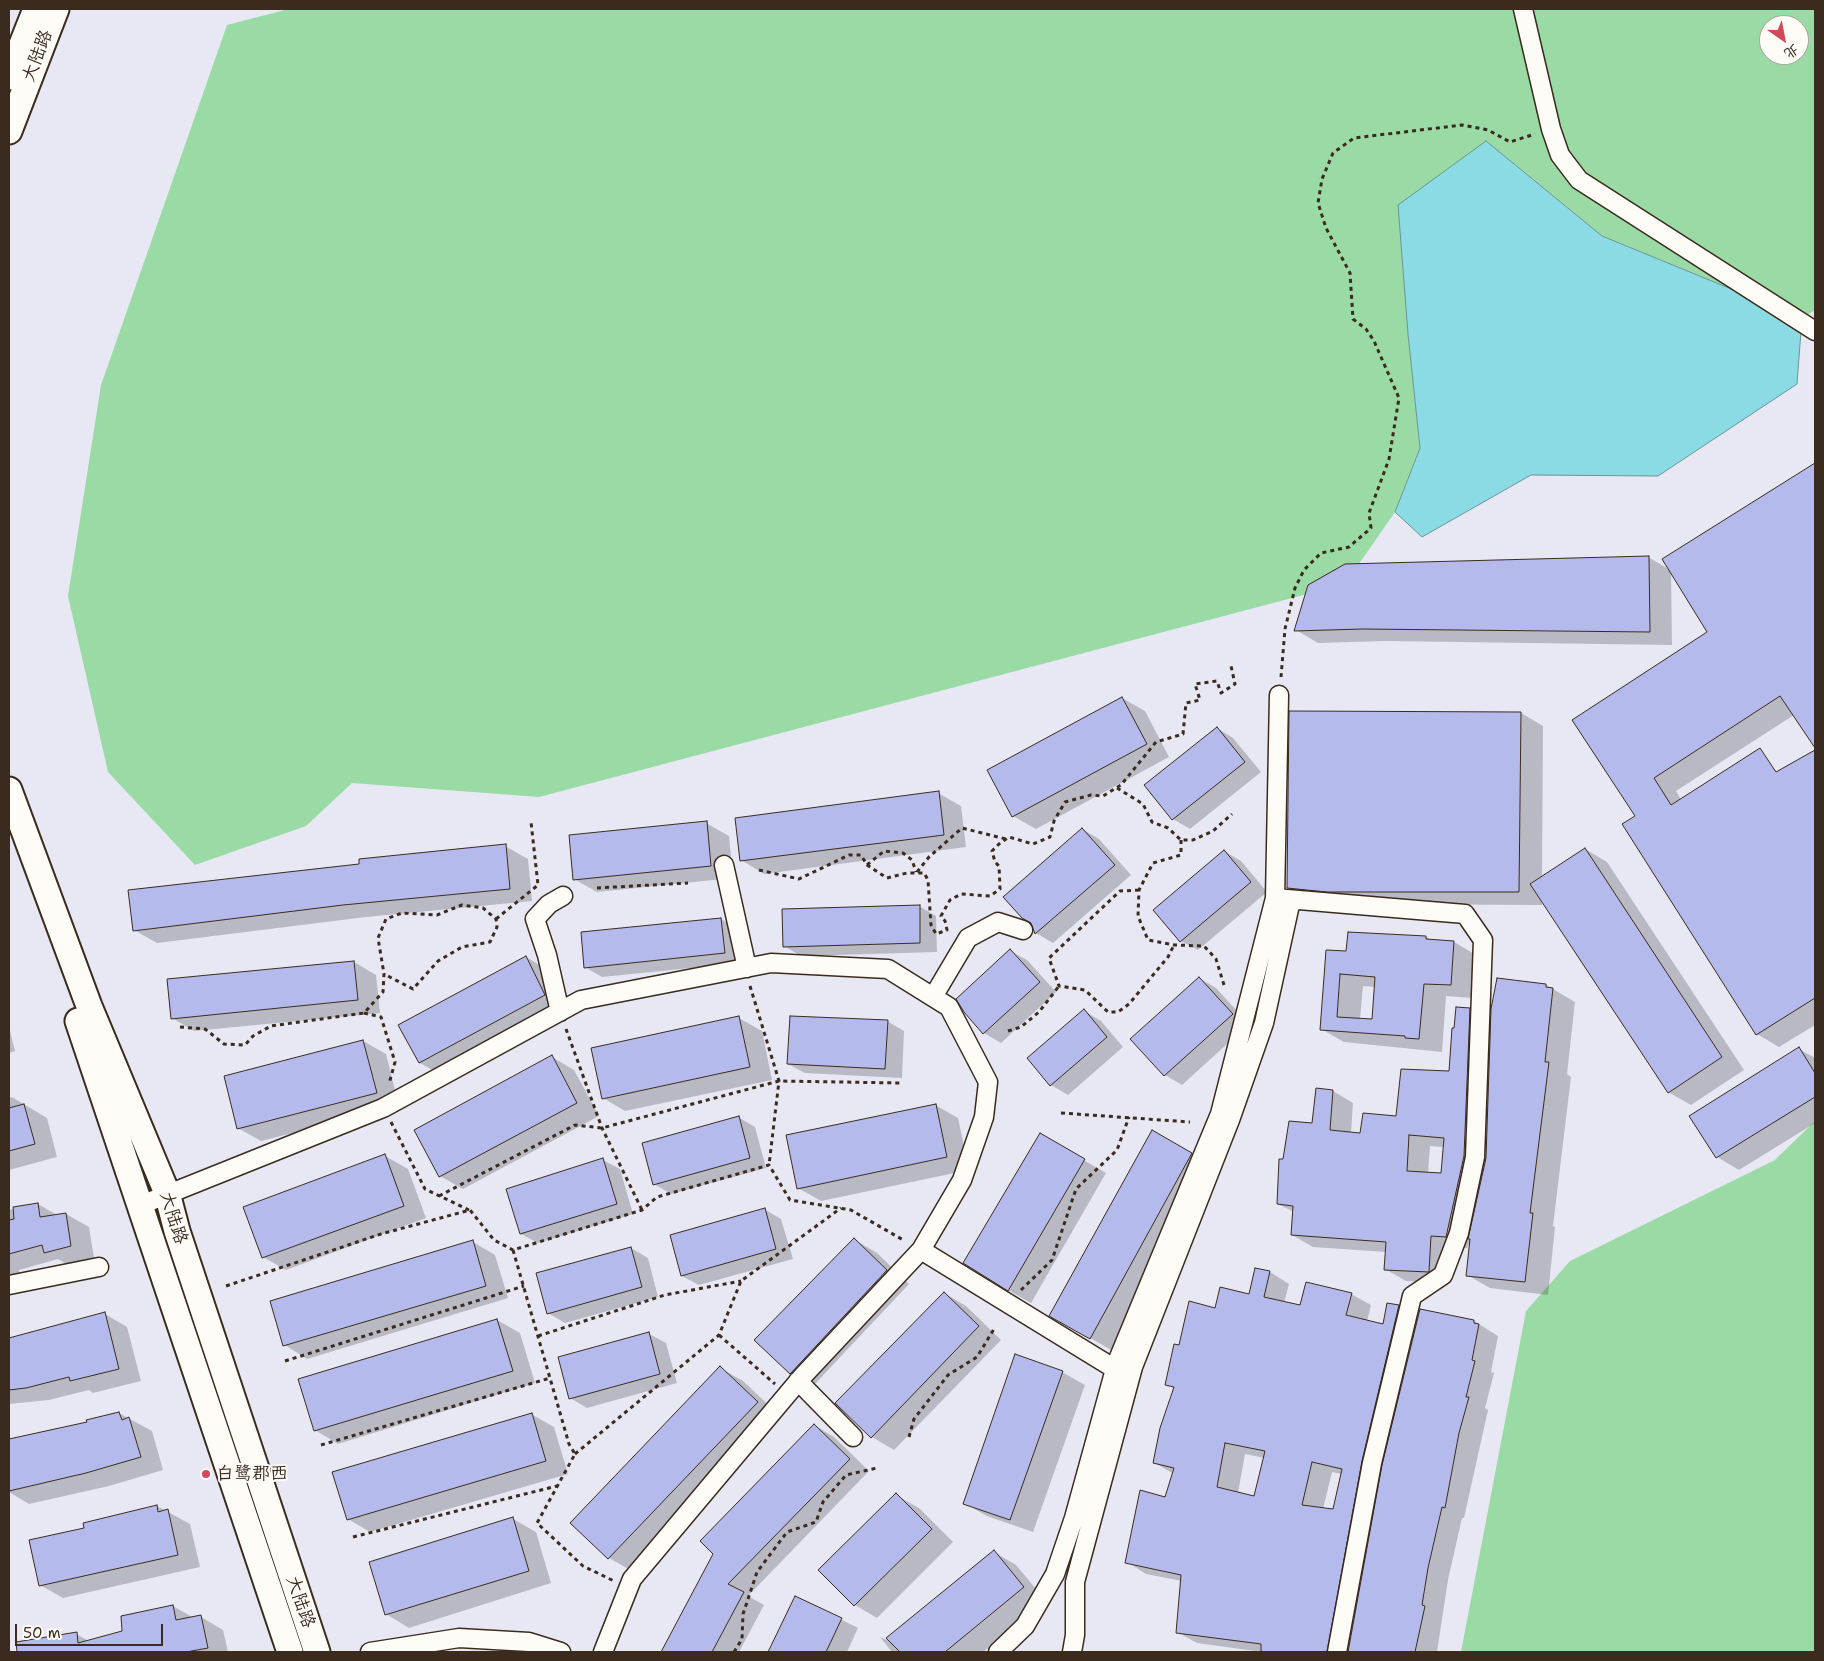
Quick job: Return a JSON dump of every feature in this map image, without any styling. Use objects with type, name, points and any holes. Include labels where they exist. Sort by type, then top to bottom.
[{"type":"main road","name":"大陆路","points":[[9,77],[36,9]]},
{"type":"main road","name":"大陆路","points":[[9,131],[56,9]]},
{"type":"main road","name":"大陆路","points":[[9,790],[89,1006],[167,1193],[177,1231],[318,1652]]},
{"type":"main road","name":"大陆路","points":[[9,842],[82,1029],[290,1652]]},
{"type":"street","points":[[1523,9],[1551,129],[1560,155],[1579,180],[1815,331]]},
{"type":"street","points":[[1072,1652],[1076,1635],[1075,1582],[1133,1367],[1230,1120],[1264,1023],[1283,899],[1279,695]]},
{"type":"street","points":[[724,865],[745,968]]},
{"type":"street","points":[[560,1012],[547,954],[535,919],[549,904],[563,896]]},
{"type":"street","points":[[998,1652],[1025,1626],[1055,1574],[1074,1518],[1115,1369],[1220,1114],[1283,899]]},
{"type":"street","points":[[1283,899],[1465,914],[1483,940],[1475,1157],[1461,1223],[1452,1255],[1443,1275],[1412,1296],[1372,1463],[1337,1652]]},
{"type":"street","points":[[933,997],[968,938],[998,922],[1023,930]]},
{"type":"street","points":[[141,1205],[383,1108],[581,1000],[772,963],[888,969],[949,1007],[988,1082],[984,1117],[962,1180],[921,1250],[798,1381],[632,1579],[603,1652]]},
{"type":"street","points":[[921,1250],[1115,1369]]},
{"type":"street","points":[[9,1285],[99,1267]]},
{"type":"street","points":[[798,1381],[854,1437]]},
{"type":"street","points":[[370,1652],[459,1638],[529,1642],[561,1652]]},
{"type":"path","points":[[1279,695],[1285,629],[1295,588],[1304,570],[1321,553],[1349,547],[1371,528],[1369,513],[1389,459],[1399,398],[1374,341],[1366,329],[1353,319],[1350,273],[1326,228],[1318,203],[1322,179],[1332,153],[1354,138],[1462,125],[1488,130],[1510,142],[1551,129]]},
{"type":"path","points":[[759,870],[799,879],[849,855],[862,855],[867,865],[887,878],[916,873],[924,874],[928,880],[931,925],[936,934],[947,930],[945,921],[941,916],[950,900],[961,894],[990,896],[1000,889],[999,866],[995,862],[992,851],[1009,837],[1033,844],[1050,837],[1054,821],[1065,802],[1091,795],[1103,796],[1116,788],[1130,777],[1156,742],[1183,734],[1186,703],[1200,700],[1195,684],[1217,681],[1222,693],[1235,684],[1231,666]]},
{"type":"path","points":[[1116,788],[1143,804],[1152,822],[1168,828],[1181,840],[1193,840],[1213,830],[1232,814]]},
{"type":"path","points":[[496,919],[538,885],[531,822]]},
{"type":"path","points":[[916,873],[929,857],[962,828],[1006,839]]},
{"type":"path","points":[[1181,840],[1181,855],[1153,863],[1139,890],[1138,916],[1148,940],[1174,945],[1204,946],[1216,959],[1224,985]]},
{"type":"path","points":[[867,865],[884,851],[903,853],[912,860],[916,873]]},
{"type":"path","points":[[597,888],[688,883]]},
{"type":"path","points":[[1059,986],[1050,958],[1120,891],[1139,890]]},
{"type":"path","points":[[364,1013],[383,992],[384,974],[378,938],[386,918],[402,913],[437,915],[462,905],[483,908],[496,919],[497,927],[490,942],[462,947],[438,961],[412,989],[384,974]]},
{"type":"path","points":[[1059,986],[1085,990],[1108,1012],[1118,1012],[1129,1004],[1168,957],[1174,945]]},
{"type":"path","points":[[745,968],[779,1081],[769,1165],[790,1200],[850,1210],[921,1250]]},
{"type":"path","points":[[1008,1031],[1021,1027],[1039,1012],[1059,986]]},
{"type":"path","points":[[560,1012],[602,1128],[642,1210]]},
{"type":"path","points":[[180,1027],[205,1029],[224,1044],[245,1045],[253,1036],[272,1026],[364,1013],[381,1017],[395,1062],[383,1108],[425,1189],[470,1210],[494,1240],[513,1250],[642,1210],[657,1196],[769,1165]]},
{"type":"path","points":[[439,1196],[575,1125],[602,1128],[779,1081],[901,1082]]},
{"type":"path","points":[[1061,1113],[1190,1122]]},
{"type":"path","points":[[1017,1296],[1026,1284],[1052,1260],[1076,1189],[1117,1150],[1129,1117]]},
{"type":"path","points":[[538,1336],[665,1295],[741,1281],[841,1208]]},
{"type":"path","points":[[226,1286],[381,1234],[470,1210]]},
{"type":"path","points":[[513,1250],[568,1444],[575,1454]]},
{"type":"path","points":[[628,1587],[584,1566],[536,1523],[575,1454],[719,1335],[741,1281]]},
{"type":"path","points":[[286,1361],[524,1286]]},
{"type":"path","points":[[909,1437],[914,1419],[948,1375],[977,1357],[994,1330]]},
{"type":"path","points":[[719,1335],[777,1386]]},
{"type":"path","points":[[320,1444],[550,1378]]},
{"type":"path","points":[[734,1652],[742,1639],[743,1614],[757,1572],[787,1532],[816,1522],[823,1502],[846,1475],[878,1468]]},
{"type":"path","points":[[353,1537],[558,1486]]},
{"type":"green space","points":[[289,9],[1815,9],[1815,310],[1802,318],[1602,236],[1486,141],[1408,334],[1420,448],[1395,512],[1345,584],[539,797],[352,783],[306,826],[195,865],[108,772],[68,596],[101,385],[227,25]]},
{"type":"green space","points":[[1815,1121],[1815,1652],[1461,1652],[1526,1311],[1570,1261],[1775,1160]]},
{"type":"water","points":[[1486,141],[1602,236],[1802,318],[1797,384],[1658,476],[1531,475],[1422,537],[1395,512],[1420,448],[1408,334],[1398,205]]},
{"type":"building","points":[[1815,463],[1815,748],[1780,696],[1654,778],[1671,805],[1760,748],[1776,772],[1815,750],[1815,998],[1756,1035],[1622,824],[1635,816],[1572,720],[1707,632],[1662,559]]},
{"type":"building","points":[[1649,556],[1650,632],[1363,629],[1294,631],[1308,585],[1345,564]]},
{"type":"building","points":[[1122,697],[1147,744],[1012,817],[987,770]]},
{"type":"building","points":[[1289,711],[1521,712],[1519,892],[1327,892],[1287,888]]},
{"type":"building","points":[[1217,727],[1245,762],[1172,820],[1144,785]]},
{"type":"building","points":[[939,791],[944,835],[740,861],[735,818]]},
{"type":"building","points":[[707,821],[711,866],[573,880],[569,835]]},
{"type":"building","points":[[1082,828],[1115,865],[1035,934],[1031,923],[1022,918],[1003,897]]},
{"type":"building","points":[[506,844],[510,889],[343,905],[133,931],[128,890],[359,864],[359,859]]},
{"type":"building","points":[[1585,848],[1722,1057],[1668,1093],[1530,884]]},
{"type":"building","points":[[1224,850],[1251,882],[1180,942],[1153,910]]},
{"type":"building","points":[[920,905],[920,943],[783,947],[782,909]]},
{"type":"building","points":[[721,918],[725,953],[584,968],[581,932]]},
{"type":"building","points":[[1348,932],[1426,936],[1426,939],[1454,941],[1451,985],[1424,984],[1419,1039],[1405,1038],[1405,1036],[1320,1030],[1326,950],[1346,951]],"holes":[[[1340,974],[1375,977],[1372,1019],[1337,1017]]]},
{"type":"building","points":[[1010,949],[1040,982],[983,1034],[964,1012],[956,999]]},
{"type":"building","points":[[526,956],[545,995],[419,1063],[398,1025]]},
{"type":"building","points":[[354,961],[358,1000],[171,1019],[167,979]]},
{"type":"building","points":[[1199,977],[1233,1014],[1164,1076],[1130,1039]]},
{"type":"building","points":[[1497,978],[1546,984],[1546,987],[1553,988],[1545,1062],[1549,1062],[1530,1213],[1533,1213],[1525,1282],[1466,1276],[1470,1239],[1468,1239],[1486,1158],[1491,1009]]},
{"type":"building","points":[[1456,1007],[1470,1008],[1464,1156],[1446,1237],[1431,1236],[1429,1272],[1384,1270],[1386,1242],[1291,1235],[1293,1206],[1277,1204],[1279,1159],[1283,1159],[1289,1121],[1312,1123],[1316,1088],[1333,1090],[1330,1130],[1360,1133],[1363,1113],[1396,1116],[1401,1069],[1449,1071],[1452,1028],[1454,1028]],"holes":[[[1409,1135],[1444,1138],[1441,1173],[1407,1171]]]},
{"type":"building","points":[[1084,1009],[1107,1037],[1050,1086],[1027,1058]]},
{"type":"building","points":[[739,1016],[750,1067],[602,1099],[591,1048]]},
{"type":"building","points":[[790,1016],[888,1020],[885,1069],[787,1064]]},
{"type":"building","points":[[363,1040],[377,1093],[237,1129],[224,1076]]},
{"type":"building","points":[[1799,1047],[1815,1073],[1815,1097],[1716,1158],[1689,1116]]},
{"type":"building","points":[[552,1055],[577,1103],[439,1177],[414,1130]]},
{"type":"building","points":[[24,1104],[35,1144],[9,1151],[9,1108]]},
{"type":"building","points":[[936,1104],[947,1157],[797,1189],[786,1135]]},
{"type":"building","points":[[739,1116],[750,1158],[653,1185],[642,1143]]},
{"type":"building","points":[[1152,1130],[1192,1153],[1090,1339],[1049,1316]]},
{"type":"building","points":[[1040,1133],[1085,1159],[1008,1291],[963,1263]]},
{"type":"building","points":[[385,1154],[404,1206],[262,1258],[243,1207]]},
{"type":"building","points":[[603,1158],[617,1204],[520,1234],[506,1189]]},
{"type":"building","points":[[38,1203],[40,1217],[66,1213],[71,1246],[44,1253],[42,1245],[9,1254],[9,1220],[14,1219],[13,1207]]},
{"type":"building","points":[[765,1208],[776,1249],[681,1276],[670,1235]]},
{"type":"building","points":[[854,1238],[887,1270],[790,1374],[754,1340]]},
{"type":"building","points":[[473,1240],[486,1286],[283,1346],[270,1301]]},
{"type":"building","points":[[631,1247],[642,1287],[547,1314],[536,1273]]},
{"type":"building","points":[[1255,1268],[1270,1271],[1264,1297],[1300,1305],[1306,1282],[1352,1293],[1346,1315],[1383,1324],[1387,1303],[1399,1305],[1362,1461],[1327,1652],[1261,1652],[1261,1644],[1176,1633],[1181,1575],[1125,1563],[1140,1490],[1165,1497],[1174,1468],[1153,1463],[1160,1428],[1174,1387],[1165,1385],[1174,1344],[1179,1345],[1189,1301],[1215,1308],[1220,1287],[1249,1294]],"holes":[[[1225,1443],[1265,1451],[1254,1496],[1217,1487]],[[1312,1462],[1342,1469],[1333,1509],[1302,1505]]]},
{"type":"building","points":[[944,1292],[979,1326],[871,1438],[835,1403]]},
{"type":"building","points":[[1420,1309],[1474,1320],[1474,1323],[1479,1324],[1472,1360],[1475,1361],[1466,1397],[1469,1397],[1459,1433],[1445,1508],[1442,1507],[1428,1568],[1422,1605],[1425,1606],[1415,1652],[1348,1652],[1382,1465]]},
{"type":"building","points":[[105,1312],[119,1369],[70,1381],[69,1377],[26,1388],[9,1390],[9,1338]]},
{"type":"building","points":[[497,1319],[513,1371],[314,1431],[298,1379]]},
{"type":"building","points":[[649,1332],[660,1374],[569,1399],[558,1357]]},
{"type":"building","points":[[1015,1354],[1063,1371],[1010,1520],[963,1504]]},
{"type":"building","points":[[720,1366],[758,1402],[608,1559],[570,1523]]},
{"type":"building","points":[[119,1412],[122,1420],[129,1417],[141,1457],[86,1473],[9,1491],[9,1439],[87,1422],[86,1420]]},
{"type":"building","points":[[532,1413],[546,1461],[347,1520],[332,1472]]},
{"type":"building","points":[[814,1424],[850,1459],[728,1584],[744,1592],[712,1652],[661,1652],[713,1554],[700,1541]]},
{"type":"building","points":[[896,1493],[932,1529],[854,1606],[818,1570]]},
{"type":"building","points":[[157,1505],[158,1512],[168,1509],[178,1555],[39,1586],[29,1540],[84,1528],[83,1523]]},
{"type":"building","points":[[513,1517],[529,1571],[385,1615],[369,1562]]},
{"type":"building","points":[[994,1550],[1024,1587],[945,1652],[900,1652],[886,1638]]},
{"type":"building","points":[[795,1596],[842,1618],[826,1652],[768,1652]]},
{"type":"building","points":[[173,1605],[176,1620],[201,1615],[208,1648],[186,1652],[17,1652],[16,1642],[77,1632],[78,1643],[122,1631],[121,1616]]},
{"type":"place","name":"白鹭郡西","points":[[206,1474]]}]
